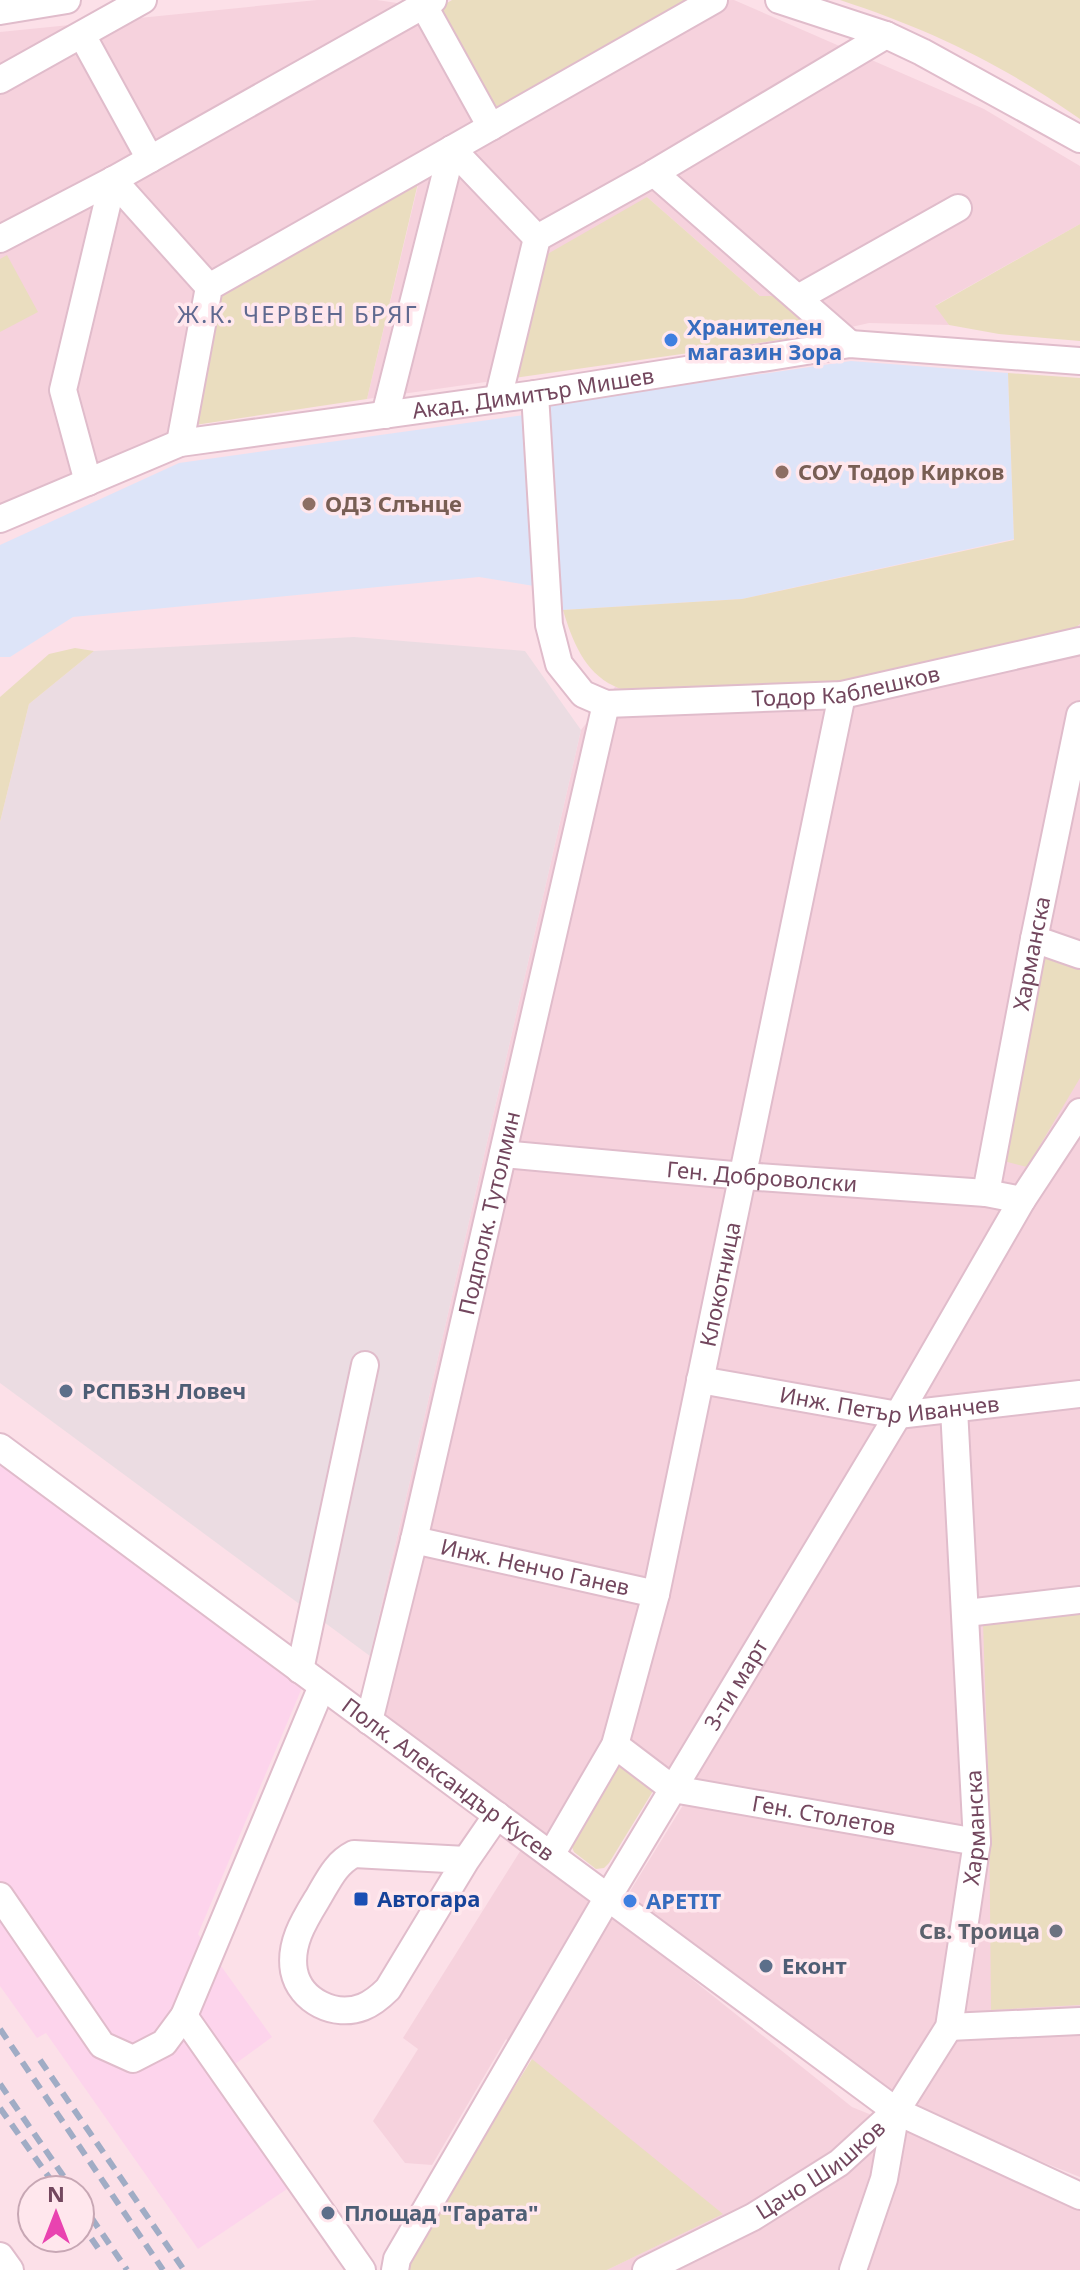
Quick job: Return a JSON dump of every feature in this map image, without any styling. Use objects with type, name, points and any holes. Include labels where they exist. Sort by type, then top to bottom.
[{"type":"street","points":[[0,11],[67,0]]},
{"type":"street","points":[[0,80],[143,0]]},
{"type":"street","points":[[180,443],[209,287],[714,0]]},
{"type":"street","points":[[779,0],[886,35],[1080,139]]},
{"type":"street","points":[[0,239],[113,180],[428,3],[491,127]]},
{"type":"street","points":[[82,35],[150,159]]},
{"type":"street","points":[[498,399],[537,238],[654,173],[886,35]]},
{"type":"street","points":[[452,149],[537,238]]},
{"type":"street","points":[[385,415],[452,149]]},
{"type":"street","points":[[654,173],[850,344]]},
{"type":"street","points":[[113,180],[209,287]]},
{"type":"street","points":[[88,482],[63,390],[113,180]]},
{"type":"street","points":[[798,298],[958,208]]},
{"type":"street","name":"Акад. Димитър Мишев","points":[[0,519],[180,443],[535,394],[850,344],[1080,361]]},
{"type":"street","points":[[535,394],[549,625],[559,664],[583,694],[606,704]]},
{"type":"street","name":"Тодор Каблешков","points":[[606,704],[842,695],[1080,641]]},
{"type":"street","name":"Клокотница","points":[[551,1855],[615,1745],[656,1594],[842,695]]},
{"type":"street","name":"Подполк. Тутолмин","points":[[369,1721],[414,1540],[606,704]]},
{"type":"street","name":"Харманска","points":[[986,1193],[1080,715]]},
{"type":"street","points":[[1034,939],[1080,955]]},
{"type":"street","name":"3-ти март","points":[[396,2265],[608,1897],[898,1415],[1022,1200],[1080,1114]]},
{"type":"street","name":"Ген. Доброволски","points":[[503,1154],[744,1176],[986,1193],[1022,1200]]},
{"type":"street","points":[[300,1670],[365,1365]]},
{"type":"street","name":"Инж. Петър Иванчев","points":[[700,1380],[898,1415],[1080,1394]]},
{"type":"street","name":"Харманска","points":[[853,2270],[884,2179],[896,2111],[949,2027],[977,1842],[954,1409]]},
{"type":"street","name":"Полк. Александър Кусев","points":[[0,1447],[896,2111]]},
{"type":"street","name":"Инж. Ненчо Ганев","points":[[414,1540],[656,1594]]},
{"type":"street","points":[[966,1613],[1080,1600]]},
{"type":"street","points":[[0,1896],[102,2045],[133,2059],[164,2043],[184,2016],[322,1686]]},
{"type":"street","points":[[615,1745],[673,1789]]},
{"type":"street","name":"Ген. Столетов","points":[[673,1789],[977,1842]]},
{"type":"street","points":[[466,1860],[354,1854],[340,1861],[299,1929],[294,1971],[300,1988],[312,2001],[345,2010],[361,2008],[376,2000],[388,1989],[497,1815]]},
{"type":"street","points":[[184,2016],[362,2270]]},
{"type":"street","points":[[949,2027],[1080,2021]]},
{"type":"street","name":"Цачо Шишков","points":[[646,2270],[753,2217],[839,2163],[896,2111],[1080,2196]]},
{"type":"street","points":[[0,2256],[10,2270]]},
{"type":"shaded area","points":[[317,0],[377,0],[437,9],[734,0],[984,109],[1080,166],[1080,224],[936,305],[949,325],[869,323],[821,334],[760,296],[647,197],[514,378],[367,399],[418,185],[195,425],[0,506],[0,32]]},
{"type":"shaded area","points":[[452,0],[694,0],[494,108],[437,9]]},
{"type":"shaded area","points":[[840,0],[1080,0],[1080,119],[1022,81],[965,50]]},
{"type":"shaded area","points":[[418,183],[367,399],[195,425],[220,292]]},
{"type":"shaded area","points":[[647,197],[760,296],[775,296],[821,334],[514,378],[544,256]]},
{"type":"shaded area","points":[[1080,224],[1080,341],[999,334],[949,325],[935,306]]},
{"type":"shaded area","points":[[7,255],[38,312],[0,332],[0,259]]},
{"type":"shaded area","name":"СОУ Тодор Кирков","points":[[851,361],[1008,373],[1014,539],[742,599],[563,610],[547,405]]},
{"type":"shaded area","points":[[1008,373],[1080,378],[1080,624],[1074,629],[841,686],[645,693],[614,686],[587,664],[575,644],[563,610],[742,599],[1014,540]]},
{"type":"shaded area","name":"ОДЗ Слънце","points":[[524,415],[534,586],[479,577],[73,617],[10,657],[0,657],[0,545],[179,463]]},
{"type":"shaded area","points":[[1080,624],[1080,2177],[891,2102],[624,1901],[693,1789],[607,1739],[552,1845],[383,1716],[370,1656],[581,730],[615,687],[645,693],[1074,629]]},
{"type":"shaded area","points":[[354,637],[525,651],[581,730],[370,1656],[0,1383],[0,822],[29,704],[94,651]]},
{"type":"shaded area","points":[[75,648],[94,651],[29,704],[0,822],[0,697],[49,654]]},
{"type":"shaded area","points":[[1040,953],[1080,967],[1080,1078],[1027,1167],[1000,1160]]},
{"type":"shaded area","points":[[0,1461],[304,1683],[198,1934],[272,2037],[231,2067],[317,2184],[295,2200],[287,2189],[198,2249],[46,2033],[37,2038],[0,1986]]},
{"type":"shaded area","points":[[1080,1613],[1080,2005],[991,2010],[983,1623]]},
{"type":"shaded area","points":[[620,1761],[656,1786],[609,1863],[604,1868],[596,1869],[574,1852],[571,1845]]},
{"type":"shaded area","points":[[524,1845],[852,2107],[1080,2200],[1080,2270],[607,2270],[722,2214],[506,2039],[432,2165],[405,2163],[373,2121],[418,2049],[403,2038]]},
{"type":"shaded area","points":[[532,2059],[723,2214],[607,2270],[405,2270],[422,2235]]},
{"type":"railway","points":[[0,2029],[163,2270]]},
{"type":"railway","points":[[40,2060],[184,2270]]},
{"type":"railway","points":[[0,2084],[62,2174]]},
{"type":"railway","points":[[0,2108],[47,2174]]},
{"type":"railway","points":[[96,2224],[127,2270]]},
{"type":"place","name":"Хранителен магазин Зора","points":[[671,340]]},
{"type":"place","name":"СОУ Тодор Кирков","points":[[782,472]]},
{"type":"place","name":"ОДЗ Слънце","points":[[309,504]]},
{"type":"place","name":"РСПБЗН Ловеч","points":[[66,1391]]},
{"type":"place","name":"Автогара","points":[[361,1899]]},
{"type":"place","name":"APETIT","points":[[630,1901]]},
{"type":"place","name":"Св. Троица","points":[[1056,1931]]},
{"type":"place","name":"Еконт","points":[[766,1966]]},
{"type":"place","name":"Площад \"Гарата\"","points":[[328,2213]]},
{"type":"district","name":"Ж.К. ЧЕРВЕН БРЯГ","points":[[298,315]]}]
